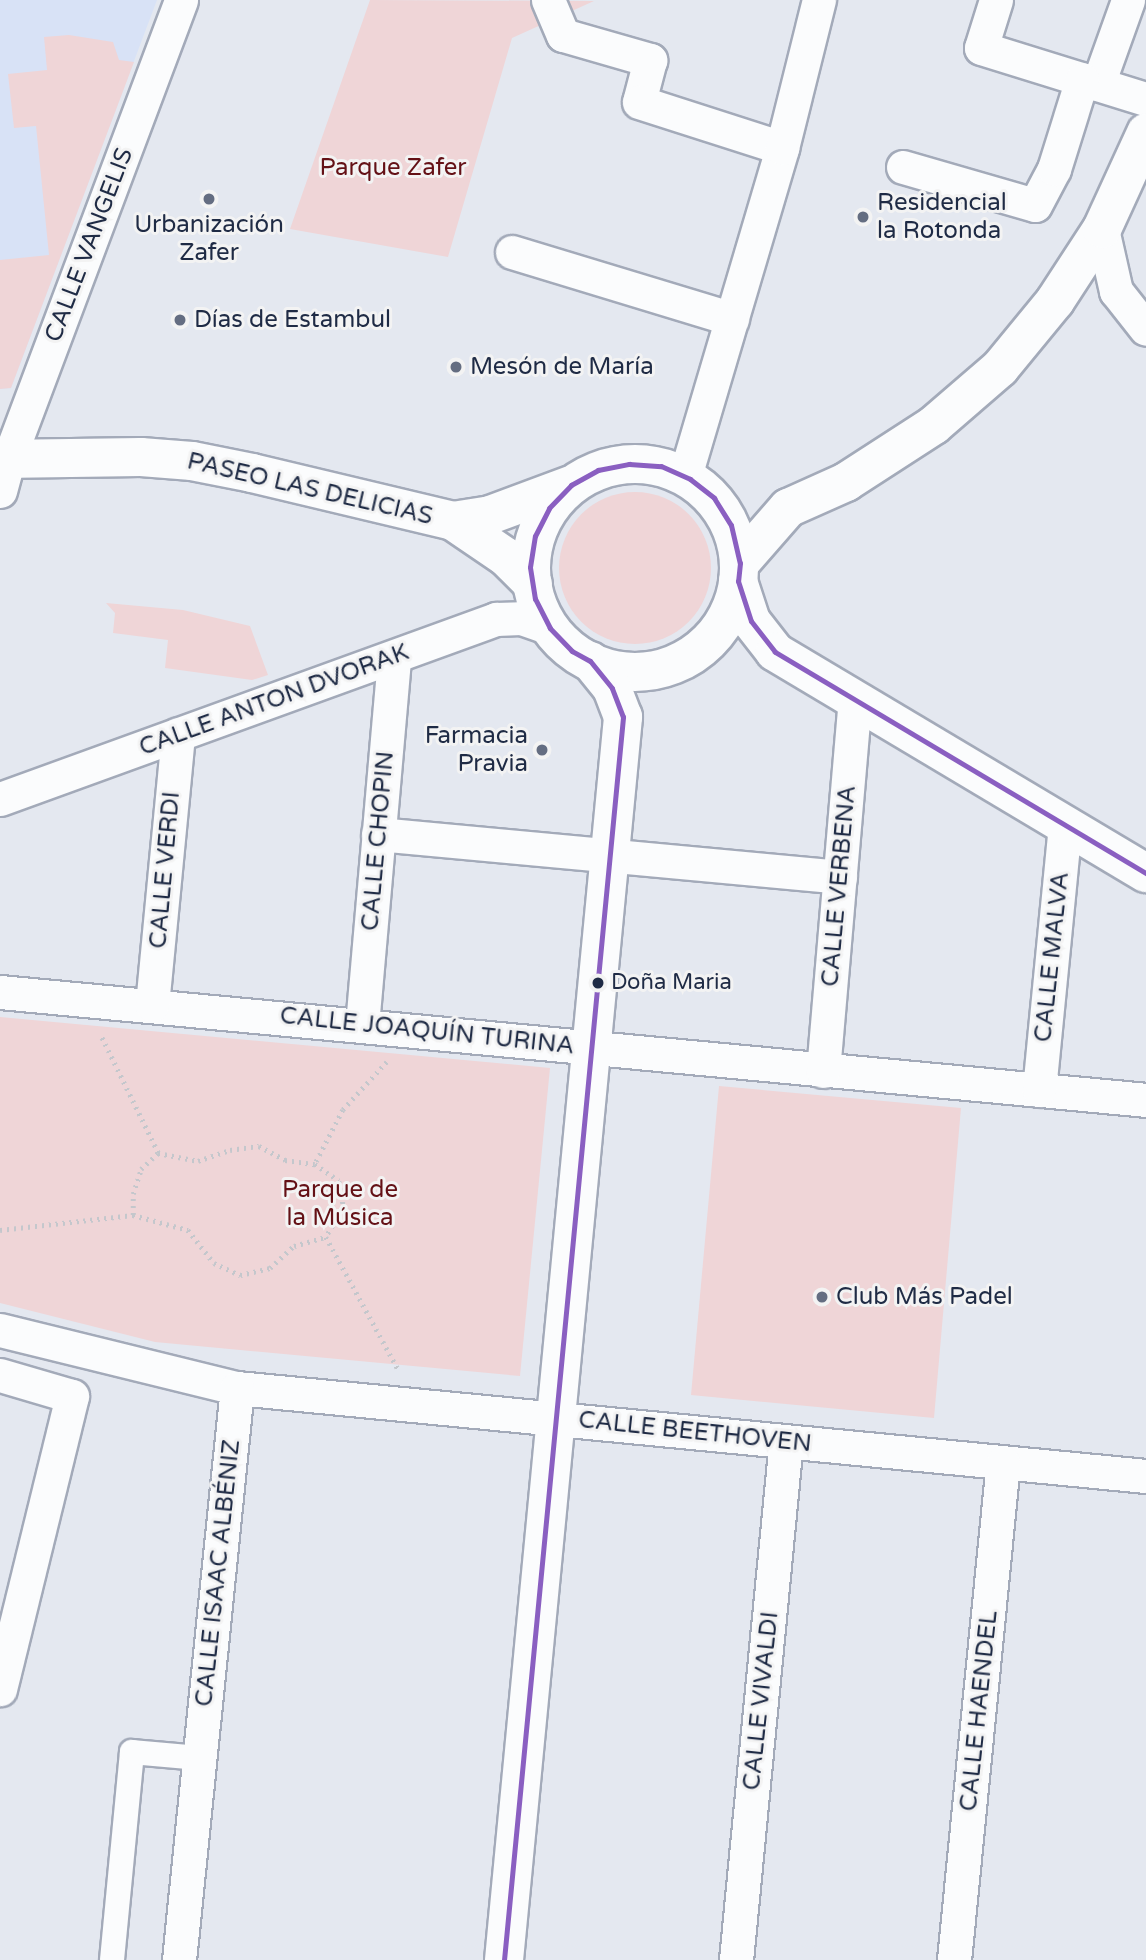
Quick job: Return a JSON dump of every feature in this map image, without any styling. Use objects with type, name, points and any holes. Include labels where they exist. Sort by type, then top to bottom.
[{"type":"street","name":"CALLE VANGELIS","points":[[3,469],[181,0]]},
{"type":"street","points":[[548,0],[562,35],[650,60],[639,102],[782,148]]},
{"type":"street","points":[[693,482],[732,319],[782,148],[819,0]]},
{"type":"street","points":[[996,0],[981,48],[1146,99]]},
{"type":"street","points":[[903,167],[1035,205],[1054,169],[1128,0]]},
{"type":"street","points":[[623,717],[640,690],[684,659],[724,623],[739,572],[788,508],[846,482],[934,425],[1000,368],[1055,301],[1102,229],[1146,133]]},
{"type":"street","points":[[1102,229],[1116,292],[1146,329]]},
{"type":"street","points":[[512,252],[732,319]]},
{"type":"street","name":"PASEO LAS DELICIAS","points":[[3,469],[141,457],[192,461],[453,521],[491,516],[571,485]]},
{"type":"street","points":[[775,652],[735,646],[632,673],[600,667],[572,651],[550,628],[535,599],[530,567],[535,536],[549,508],[571,485],[598,470],[629,464],[661,466],[745,503],[788,508]]},
{"type":"street","points":[[693,482],[714,498],[731,525],[751,621],[775,652],[1146,873]]},
{"type":"street","name":"PASEO LAS DELICIAS","points":[[453,521],[506,557],[533,584]]},
{"type":"street","name":"CALLE ANTON DVORAK","points":[[0,799],[496,619],[521,618],[550,628]]},
{"type":"street","name":"CALLE CHOPIN","points":[[362,1025],[394,657]]},
{"type":"street","points":[[504,1960],[623,717],[612,688],[590,661]]},
{"type":"street","name":"CALLE VERBENA","points":[[823,1071],[855,700]]},
{"type":"street","name":"CALLE VERDI","points":[[152,1005],[178,734]]},
{"type":"street","name":"CALLE MALVA","points":[[1039,1090],[1065,824]]},
{"type":"street","points":[[378,834],[840,877]]},
{"type":"street","name":"CALLE JOAQUÍN TURINA","points":[[0,992],[1146,1100]]},
{"type":"street","name":"CALLE BEETHOVEN","points":[[0,1330],[237,1388],[1146,1476]]},
{"type":"street","points":[[0,1375],[72,1396],[0,1689]]},
{"type":"street","name":"CALLE ISAAC ALBÉNIZ","points":[[179,1960],[237,1388]]},
{"type":"street","name":"CALLE VIVALDI","points":[[736,1960],[786,1441]]},
{"type":"street","name":"CALLE HAENDEL","points":[[954,1960],[1003,1462]]},
{"type":"street","points":[[111,1960],[132,1752],[199,1758]]},
{"type":"path","points":[[84,999],[158,1153]]},
{"type":"path","points":[[315,1164],[343,1110],[416,1030]]},
{"type":"path","points":[[0,1230],[133,1215],[188,1230],[214,1263],[240,1275],[270,1268],[294,1246],[326,1237],[344,1208],[339,1181],[315,1164],[285,1160],[259,1146],[230,1150],[198,1161],[158,1153]]},
{"type":"path","points":[[133,1215],[133,1194],[141,1169],[158,1153]]},
{"type":"path","points":[[326,1237],[418,1406]]},
{"type":"shaded area","points":[[0,0],[157,0],[11,388],[0,389]]},
{"type":"green space","name":"Parque Zafer","points":[[370,0],[594,1],[512,38],[448,257],[290,229]]},
{"type":"green space","points":[[69,35],[113,42],[119,60],[134,62],[11,388],[0,389],[0,260],[49,255],[36,126],[14,128],[8,74],[47,70],[44,37]]},
{"type":"green space","points":[[635,492],[664,498],[689,514],[705,539],[711,568],[705,597],[689,622],[664,638],[635,644],[606,638],[581,622],[565,597],[559,568],[565,539],[581,514],[606,498]]},
{"type":"green space","points":[[106,603],[183,610],[250,626],[268,675],[252,680],[165,668],[168,640],[113,633],[115,613]]},
{"type":"green space","name":"Parque de la Música","points":[[0,1017],[550,1068],[520,1376],[155,1342],[0,1303]]},
{"type":"green space","name":"Club Más Padel","points":[[719,1086],[961,1108],[934,1418],[691,1395]]},
{"type":"transit line","points":[[504,1960],[623,717],[612,688],[590,661],[572,651],[550,628],[535,599],[530,567],[535,536],[549,508],[571,485],[598,470],[629,464],[661,466],[690,479],[714,498],[731,525],[740,563],[738,581],[751,621],[775,652],[1146,873]]},
{"type":"place","name":"Urbanización Zafer","points":[[209,199]]},
{"type":"place","name":"Residencial la Rotonda","points":[[863,217]]},
{"type":"place","name":"Días de Estambul","points":[[180,320]]},
{"type":"place","name":"Mesón de María","points":[[456,367]]},
{"type":"place","name":"Farmacia Pravia","points":[[542,750]]},
{"type":"place","name":"Doña Maria","points":[[598,983]]},
{"type":"place","name":"Club Más Padel","points":[[822,1297]]}]
